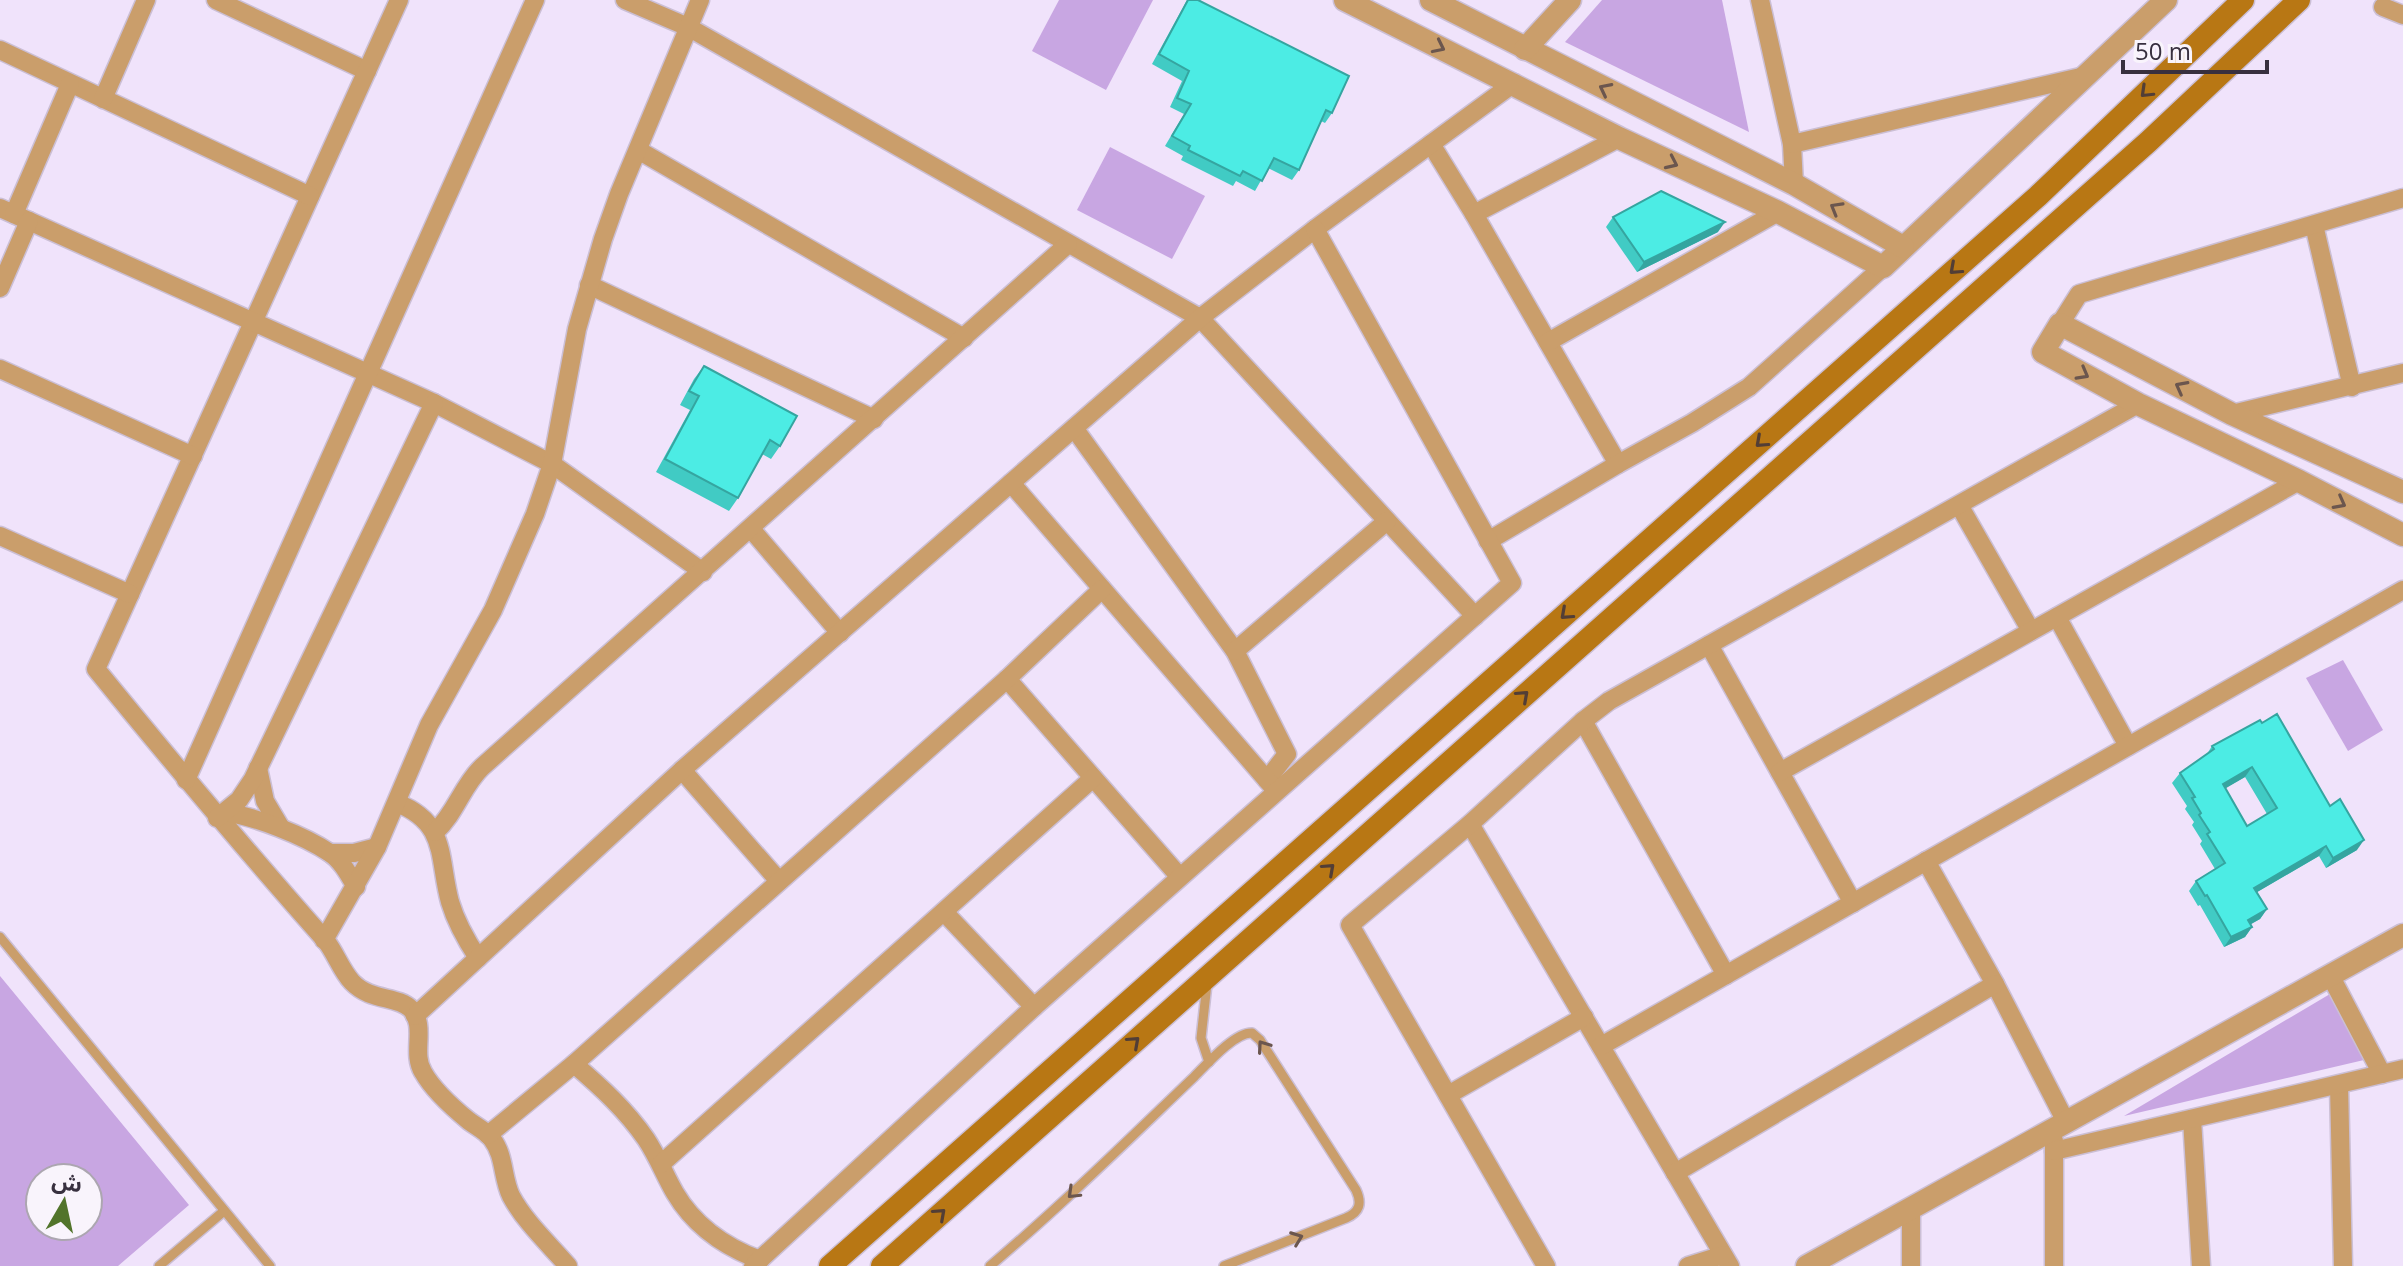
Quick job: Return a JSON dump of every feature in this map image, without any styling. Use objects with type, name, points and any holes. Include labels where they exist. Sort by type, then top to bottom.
[{"type":"main road","points":[[830,1266],[2038,196],[2243,0]]},
{"type":"main road","points":[[882,1266],[2136,152],[2299,0]]},
{"type":"street","points":[[103,99],[146,0]]},
{"type":"street","points":[[216,0],[367,71]]},
{"type":"street","points":[[399,0],[96,669],[186,780],[221,815],[324,940],[354,984],[371,995],[406,1005],[415,1016],[419,1030],[417,1055],[422,1070],[452,1106],[488,1135],[498,1149],[504,1178],[515,1203],[568,1266]]},
{"type":"street","points":[[186,780],[535,0]]},
{"type":"street","points":[[625,0],[688,27],[1200,318],[1475,616]]},
{"type":"street","points":[[324,940],[377,847],[429,725],[493,610],[515,563],[552,464],[567,374],[589,285],[619,194],[700,0]]},
{"type":"street","points":[[1345,0],[1619,138],[1778,212],[1883,267]]},
{"type":"street","points":[[1410,33],[1430,0],[1794,184],[1903,247]]},
{"type":"street","points":[[1525,49],[1570,0]]},
{"type":"street","points":[[1488,541],[1749,387],[1883,267],[2166,0]]},
{"type":"street","points":[[1548,342],[1778,212],[1794,184],[1792,144],[1765,1]]},
{"type":"street","points":[[2383,7],[2403,15]]},
{"type":"street","points":[[0,50],[310,196]]},
{"type":"street","points":[[1792,144],[2085,76]]},
{"type":"street","points":[[415,1016],[682,770],[1200,318],[1514,83]]},
{"type":"street","points":[[0,288],[14,214],[70,84]]},
{"type":"street","points":[[1474,214],[1619,138]]},
{"type":"street","points":[[1431,144],[1618,464]]},
{"type":"street","points":[[638,150],[964,338]]},
{"type":"street","points":[[2403,198],[2079,294],[2043,352],[2138,404],[2403,535]]},
{"type":"street","points":[[14,214],[434,403],[552,464],[703,572]]},
{"type":"street","points":[[2314,225],[2352,387]]},
{"type":"street","points":[[574,1064],[614,1100],[647,1141],[676,1196],[699,1224],[757,1263],[1179,876],[1272,786],[1512,583],[1315,229]]},
{"type":"street","points":[[435,832],[451,815],[474,775],[1068,244]]},
{"type":"street","points":[[589,285],[874,419]]},
{"type":"street","points":[[2060,324],[2232,414],[2403,492]]},
{"type":"street","points":[[0,369],[193,456]]},
{"type":"street","points":[[2232,414],[2403,373]]},
{"type":"street","points":[[221,815],[247,790],[434,403]]},
{"type":"street","points":[[1546,1266],[1350,925],[1609,701],[2138,404]]},
{"type":"street","points":[[1074,428],[1235,651],[1287,754],[1272,786]]},
{"type":"street","points":[[1780,772],[2299,481]]},
{"type":"street","points":[[1011,483],[1272,786]]},
{"type":"street","points":[[1959,505],[2031,631]]},
{"type":"street","points":[[1235,651],[1387,521]]},
{"type":"street","points":[[751,529],[840,633]]},
{"type":"street","points":[[0,536],[130,594]]},
{"type":"street","points":[[488,1135],[574,1064],[1007,679],[1102,589]]},
{"type":"street","points":[[1601,1046],[2403,590]]},
{"type":"street","points":[[2057,617],[2128,746]]},
{"type":"street","points":[[1709,645],[1853,903]]},
{"type":"street","points":[[1007,679],[1179,876]]},
{"type":"street","points":[[1583,721],[1726,975]]},
{"type":"street","points":[[258,768],[265,801],[283,830]]},
{"type":"street","points":[[682,770],[779,881]]},
{"type":"street","points":[[661,1164],[1093,778]]},
{"type":"street","points":[[397,803],[419,813],[435,832],[443,854],[451,905],[478,958]]},
{"type":"street","points":[[221,815],[255,818],[330,853],[356,887]]},
{"type":"street","points":[[1470,824],[1727,1260],[1688,1266]]},
{"type":"street","points":[[330,853],[354,853],[377,847]]},
{"type":"street","points":[[1926,861],[1995,984],[2058,1134],[2054,1266]]},
{"type":"street","points":[[944,912],[1034,1007]]},
{"type":"street","points":[[1807,1266],[1911,1208],[2058,1134],[2403,935]]},
{"type":"street","points":[[2330,975],[2382,1074]]},
{"type":"street","points":[[1675,1173],[1995,984]]},
{"type":"street","points":[[1448,1095],[1584,1017]]},
{"type":"street","points":[[2058,1134],[2192,1119],[2403,1069]]},
{"type":"street","points":[[2339,1085],[2343,1266]]},
{"type":"street","points":[[2192,1119],[2201,1266]]},
{"type":"street","points":[[1911,1208],[1911,1266]]},
{"type":"lane","points":[[0,937],[270,1266]]},
{"type":"lane","points":[[1208,976],[1201,1038],[1209,1062]]},
{"type":"lane","points":[[990,1266],[1053,1212],[1209,1062],[1242,1034],[1252,1033],[1359,1198],[1359,1206],[1355,1214],[1224,1266]]},
{"type":"lane","points":[[159,1266],[224,1211]]},
{"type":"shaded area","points":[[1059,0],[1153,0],[1106,90],[1032,51]]},
{"type":"shaded area","points":[[1602,0],[1722,0],[1749,132],[1565,42]]},
{"type":"shaded area","points":[[1110,147],[1205,196],[1172,259],[1077,210]]},
{"type":"shaded area","points":[[2343,660],[2383,730],[2348,751],[2306,678]]},
{"type":"shaded area","points":[[0,976],[189,1205],[118,1266],[0,1266]]},
{"type":"shaded area","points":[[2330,994],[2364,1060],[2124,1116]]},
{"type":"building","points":[[1188,0],[1198,0],[1349,76],[1332,113],[1326,110],[1299,170],[1274,158],[1262,181],[1243,171],[1240,176],[1188,150],[1190,146],[1172,136],[1191,104],[1177,98],[1189,71],[1159,54]]},
{"type":"building","points":[[1661,191],[1725,222],[1644,262],[1613,217]]},
{"type":"building","points":[[704,366],[797,416],[780,446],[770,440],[738,498],[665,459],[699,396],[689,391]]},
{"type":"building","points":[[2277,714],[2330,806],[2340,799],[2364,840],[2333,858],[2326,846],[2254,888],[2267,909],[2248,920],[2252,927],[2231,937],[2196,881],[2225,863],[2207,834],[2210,832],[2199,815],[2201,813],[2192,798],[2195,797],[2180,773],[2214,749],[2212,746],[2260,720],[2262,723]],"holes":[[[2252,767],[2277,808],[2247,826],[2223,784]]]}]
